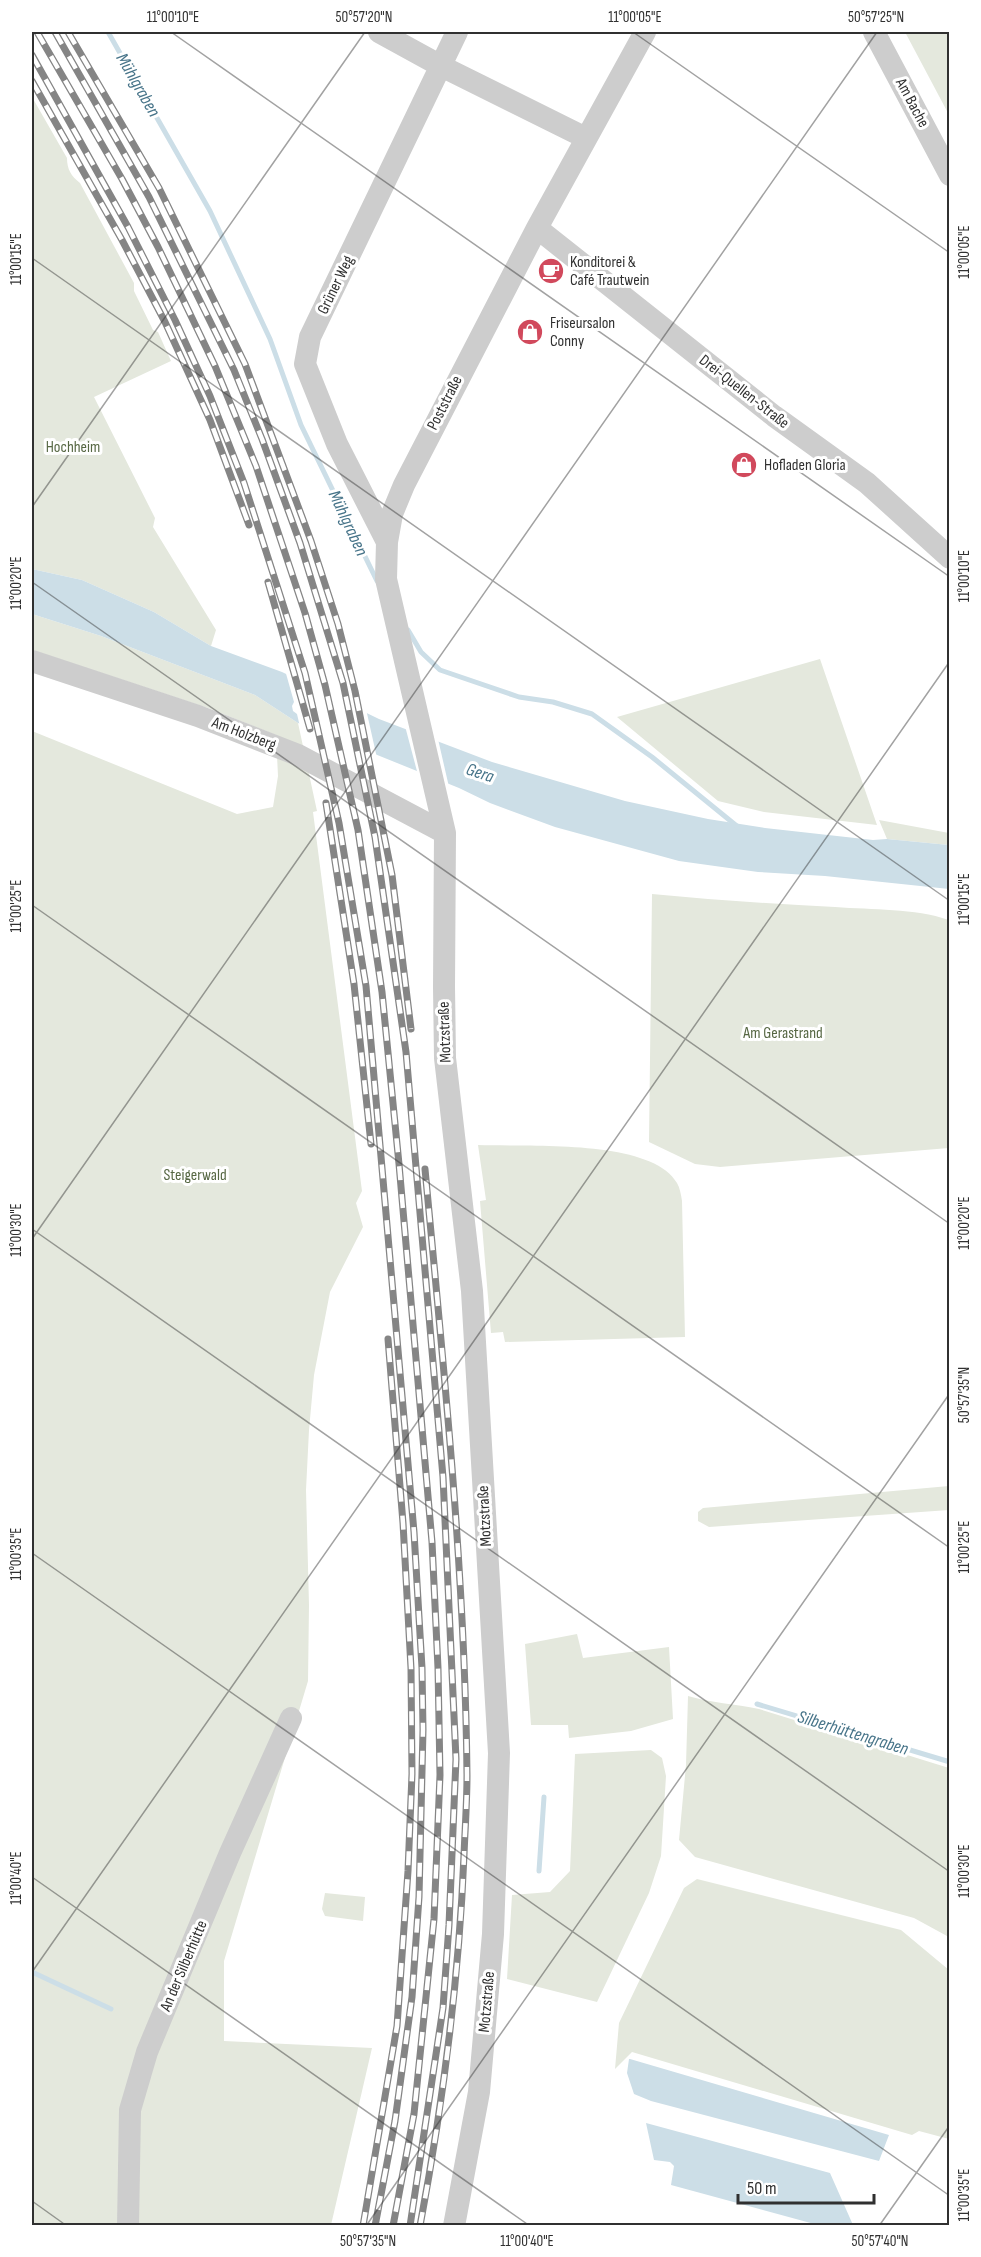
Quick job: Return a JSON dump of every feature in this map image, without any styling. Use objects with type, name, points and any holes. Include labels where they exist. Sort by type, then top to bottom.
[{"type":"street","points":[[379,32],[441,66],[586,138]]},
{"type":"street","name":"Grüner Weg","points":[[387,542],[337,444],[305,364],[310,337],[457,32]]},
{"type":"street","name":"Poststraße","points":[[438,807],[386,579],[387,542],[392,514],[448,396],[645,32]]},
{"type":"street","name":"Am Bache","points":[[874,32],[950,175]]},
{"type":"street","name":"Drei-Quellen-Straße","points":[[537,228],[774,416],[867,483],[950,558]]},
{"type":"street","name":"Am Holzberg","points":[[32,661],[198,716],[298,755],[445,833]]},
{"type":"street","name":"Motzstraße","points":[[438,807],[445,833],[445,1058],[472,1291],[499,1753],[493,1934],[479,2092],[454,2226]]},
{"type":"street","name":"An der Silberhütte","points":[[128,2226],[130,2110],[147,2052],[234,1845],[291,1718]]},
{"type":"green space","points":[[905,32],[949,32],[948,113]]},
{"type":"green space","name":"Hochheim","points":[[32,97],[67,158],[70,172],[80,183],[134,283],[134,291],[153,330],[158,332],[171,361],[94,397],[155,518],[153,527],[216,630],[211,646],[154,612],[82,580],[32,569]]},
{"type":"green space","name":"Steigerwald","points":[[32,614],[101,636],[255,695],[298,723],[317,811],[313,812],[362,1191],[356,1203],[363,1227],[330,1292],[314,1375],[306,1490],[308,1681],[224,1961],[224,2041],[372,2048],[331,2225],[32,2225],[32,731],[237,814],[273,807],[278,776],[276,735],[208,708],[32,650]]},
{"type":"green space","points":[[820,659],[877,825],[764,812],[718,801],[617,717]]},
{"type":"green space","points":[[879,820],[949,833],[949,845],[887,839]]},
{"type":"green space","name":"Am Gerastrand","points":[[652,894],[744,902],[893,910],[922,913],[949,920],[949,1148],[720,1167],[695,1164],[649,1142]]},
{"type":"green space","points":[[478,1145],[585,1148],[642,1158],[663,1169],[677,1183],[682,1201],[685,1337],[505,1342],[503,1332],[491,1333],[480,1201],[486,1200]]},
{"type":"green space","points":[[949,1486],[949,1510],[709,1527],[698,1521],[698,1512],[703,1508]]},
{"type":"green space","points":[[577,1634],[583,1658],[669,1647],[673,1719],[631,1731],[569,1738],[568,1725],[531,1725],[525,1644]]},
{"type":"green space","points":[[688,1696],[759,1709],[949,1768],[949,1940],[947,1936],[914,1918],[695,1857],[679,1840],[686,1765]]},
{"type":"green space","points":[[651,1750],[662,1758],[666,1776],[661,1856],[649,1893],[597,2002],[507,1979],[512,1895],[550,1892],[570,1871],[575,1754]]},
{"type":"green space","points":[[697,1879],[901,1930],[949,1970],[949,2139],[919,2131],[912,2135],[632,2052],[615,2069],[619,2023],[684,1888]]},
{"type":"green space","points":[[325,1893],[365,1897],[363,1921],[325,1916],[322,1909]]},
{"type":"water","name":"Gera","points":[[32,569],[82,580],[154,612],[211,646],[282,672],[379,719],[492,762],[625,801],[708,819],[873,840],[887,839],[949,845],[949,889],[825,876],[758,872],[679,861],[555,827],[490,803],[459,788],[298,723],[255,695],[101,636],[32,614]]},
{"type":"water","points":[[629,2059],[889,2135],[879,2161],[651,2101],[634,2094],[627,2073]]},
{"type":"water","points":[[646,2123],[830,2173],[853,2225],[818,2225],[671,2185],[674,2166],[670,2162],[654,2160]]},
{"type":"pier","points":[[285,670],[366,709],[377,758],[300,727],[297,714],[293,711],[294,702]]},
{"type":"pier","points":[[405,726],[438,739],[449,787],[418,775]]},
{"type":"waterway","name":"Mühlgraben","points":[[108,32],[210,211],[270,339],[301,425],[377,581]]},
{"type":"waterway","name":"Mühlgraben","points":[[408,630],[421,652],[440,670],[519,697],[553,702],[592,714],[652,757],[738,827]]},
{"type":"waterway","name":"Silberhüttengraben","points":[[757,1704],[950,1762]]},
{"type":"waterway","name":"Silberhüttengraben","points":[[539,1871],[544,1797]]},
{"type":"waterway","name":"Silberhüttengraben","points":[[32,1972],[111,2009]]},
{"type":"railway","points":[[37,32],[122,179],[158,247],[215,366],[256,466],[305,613],[325,685],[358,830],[382,992],[399,1164],[432,1542],[438,1668],[440,1775],[434,1919],[414,2114],[393,2226]]},
{"type":"railway","points":[[55,32],[149,197],[234,370],[262,439],[300,543],[343,683],[375,837],[406,1052],[443,1477],[456,1759],[443,2008],[410,2226]]},
{"type":"railway","points":[[68,32],[159,188],[245,364],[311,541],[338,624],[355,691],[392,875],[411,1029]]},
{"type":"railway","points":[[32,55],[128,227],[175,320],[210,396],[244,483],[305,673],[339,823],[366,986],[414,1532],[422,1668],[423,1730],[419,1897],[412,1997],[395,2121],[375,2226]]},
{"type":"railway","points":[[32,81],[122,240],[165,322],[210,420],[249,525]]},
{"type":"railway","points":[[268,582],[310,729]]},
{"type":"railway","points":[[326,803],[354,984],[371,1144]]},
{"type":"railway","points":[[420,2226],[443,2088],[454,1995],[462,1902],[467,1775],[458,1548],[425,1169]]},
{"type":"railway","points":[[363,2226],[397,2026],[412,1774],[411,1668],[403,1523],[388,1339]]},
{"type":"place","name":"Konditorei & Café Trautwein","points":[[551,271]]},
{"type":"place","name":"Friseursalon Conny","points":[[530,332]]},
{"type":"place","name":"Hofladen Gloria","points":[[744,465]]}]
